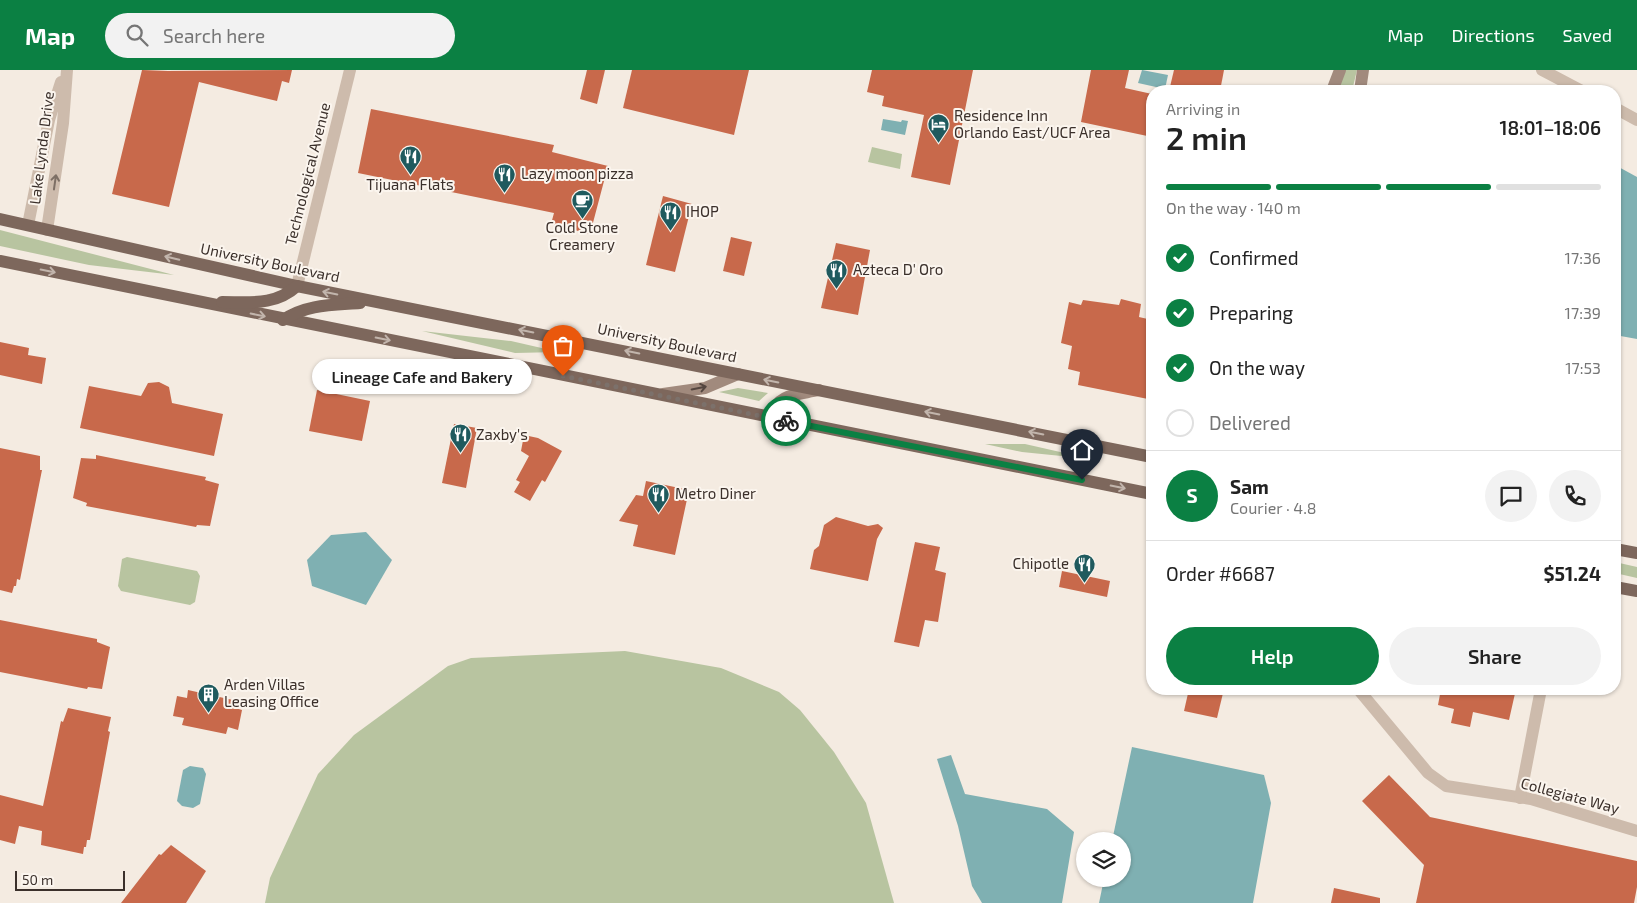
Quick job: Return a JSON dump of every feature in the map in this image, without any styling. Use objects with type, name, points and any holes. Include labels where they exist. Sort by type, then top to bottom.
[{"type":"main road","name":"University Boulevard","points":[[0,219],[297,286],[1146,456]]},
{"type":"main road","points":[[0,261],[283,320],[1146,493]]},
{"type":"main road","points":[[195,302],[272,302],[288,295],[297,286]]},
{"type":"main road","points":[[283,320],[297,311],[323,306],[378,302]]},
{"type":"main road","points":[[1621,549],[1637,553]]},
{"type":"main road","points":[[1621,588],[1637,591]]},
{"type":"street","name":"Lake Lynda Drive","points":[[28,225],[49,120],[66,70]]},
{"type":"street","name":"Lake Lynda Drive","points":[[47,230],[63,124],[66,70]]},
{"type":"street","name":"Technological Avenue","points":[[297,286],[350,70]]},
{"type":"street","points":[[1334,85],[1340,70]]},
{"type":"street","points":[[1361,85],[1363,70]]},
{"type":"street","points":[[1542,70],[1571,85]]},
{"type":"street","points":[[1621,111],[1637,120]]},
{"type":"street","points":[[658,395],[705,388],[738,374]]},
{"type":"street","points":[[769,417],[774,405],[784,398],[819,390]]},
{"type":"street","name":"Collegiate Way","points":[[1363,695],[1428,773],[1446,786],[1531,799],[1637,831]]},
{"type":"street","points":[[1520,798],[1540,695]]},
{"type":"green space","points":[[1345,70],[1357,70],[1353,85],[1340,85]]},
{"type":"green space","points":[[872,147],[902,154],[900,169],[868,162]]},
{"type":"green space","points":[[0,230],[174,275],[89,265],[0,246]]},
{"type":"green space","points":[[422,331],[511,341],[559,352],[515,353]]},
{"type":"green space","points":[[738,388],[768,393],[759,401],[719,392]]},
{"type":"green space","points":[[985,444],[1025,444],[1091,459],[1022,452]]},
{"type":"green space","points":[[127,557],[197,571],[200,576],[195,602],[190,605],[121,591],[118,586],[122,559]]},
{"type":"green space","points":[[1621,563],[1637,567],[1637,578],[1621,574]]},
{"type":"green space","points":[[625,651],[721,668],[779,692],[800,710],[834,752],[866,803],[894,903],[265,903],[270,878],[318,774],[354,735],[448,666],[471,658]]},
{"type":"water","points":[[1142,70],[1168,75],[1166,85],[1138,83]]},
{"type":"water","points":[[883,119],[901,122],[902,120],[908,121],[905,135],[881,130]]},
{"type":"water","points":[[1621,168],[1637,177],[1637,339],[1621,336]]},
{"type":"water","points":[[366,532],[392,560],[366,605],[312,586],[307,560],[331,535]]},
{"type":"water","points":[[1132,747],[1264,775],[1271,803],[1253,903],[1099,903],[1102,887],[1131,887],[1131,832],[1114,832]]},
{"type":"water","points":[[951,755],[965,794],[1047,809],[1074,832],[1062,903],[982,903],[972,886],[958,826],[937,759]]},
{"type":"water","points":[[190,766],[203,768],[206,774],[200,804],[193,808],[182,806],[177,801],[183,770]]},
{"type":"building","points":[[142,70],[292,70],[289,83],[282,81],[277,101],[199,82],[169,207],[112,194]]},
{"type":"building","points":[[587,70],[605,70],[597,104],[580,99]]},
{"type":"building","points":[[632,70],[749,70],[734,135],[623,108]]},
{"type":"building","name":"Residence Inn Orlando East/UCF Area","points":[[872,70],[973,70],[950,185],[911,177],[924,115],[882,106],[884,96],[867,92]]},
{"type":"building","points":[[1091,70],[1129,70],[1125,88],[1146,93],[1146,136],[1081,122]]},
{"type":"building","points":[[1174,70],[1224,70],[1221,85],[1170,85]]},
{"type":"building","points":[[371,109],[554,145],[552,152],[608,166],[590,234],[551,224],[554,213],[358,173]]},
{"type":"building","points":[[663,196],[692,204],[675,272],[646,265]]},
{"type":"building","points":[[731,237],[752,242],[744,276],[723,271]]},
{"type":"building","points":[[836,243],[870,250],[858,315],[821,308]]},
{"type":"building","points":[[1121,299],[1141,304],[1139,317],[1146,319],[1146,399],[1078,385],[1080,372],[1068,369],[1072,346],[1061,343],[1069,302],[1081,305],[1083,300],[1119,305]]},
{"type":"building","points":[[0,342],[29,348],[28,355],[46,358],[42,384],[0,375]]},
{"type":"building","points":[[159,382],[169,387],[172,403],[223,414],[214,456],[80,428],[89,386],[141,396],[148,383]]},
{"type":"building","points":[[317,390],[370,401],[362,441],[309,431]]},
{"type":"building","points":[[454,424],[477,428],[466,488],[442,483]]},
{"type":"building","points":[[524,435],[538,438],[562,451],[545,482],[542,480],[530,501],[514,492],[520,482],[516,480],[529,456],[521,451]]},
{"type":"building","points":[[0,448],[40,456],[40,470],[42,470],[20,580],[17,579],[12,593],[0,590]]},
{"type":"building","points":[[96,455],[206,477],[205,480],[219,484],[210,526],[197,525],[196,527],[86,506],[87,503],[73,498],[81,458],[96,459]]},
{"type":"building","points":[[646,481],[689,490],[675,555],[633,546],[638,525],[619,521],[636,495],[643,496]]},
{"type":"building","points":[[836,517],[868,526],[878,524],[883,528],[877,539],[868,581],[810,569],[814,550],[819,546],[824,525]]},
{"type":"building","points":[[915,542],[940,547],[935,570],[946,573],[938,622],[925,620],[919,647],[894,642]]},
{"type":"building","points":[[1062,571],[1110,581],[1107,597],[1059,587]]},
{"type":"building","points":[[0,620],[97,639],[97,642],[110,647],[102,689],[88,687],[87,689],[0,672]]},
{"type":"building","name":"Arden Villas Leasing Office","points":[[188,690],[233,700],[232,707],[242,710],[238,730],[228,727],[226,734],[182,725],[184,718],[173,716],[177,696],[187,698]]},
{"type":"building","points":[[1188,695],[1223,695],[1217,718],[1184,711]]},
{"type":"building","points":[[1440,695],[1515,695],[1509,720],[1473,712],[1470,727],[1451,723],[1454,709],[1438,705]]},
{"type":"building","points":[[68,708],[111,717],[108,731],[110,732],[90,840],[87,840],[83,854],[41,845],[42,831],[19,826],[15,844],[0,840],[0,795],[43,806],[61,721],[63,722]]},
{"type":"building","points":[[1389,775],[1430,817],[1637,861],[1637,887],[1634,903],[1416,903],[1424,865],[1362,801]]},
{"type":"building","points":[[171,845],[206,871],[186,903],[121,903],[159,854],[161,855]]},
{"type":"building","points":[[1334,888],[1380,898],[1380,903],[1331,903]]},
{"type":"way so far","points":[[563,376],[786,421]]},
{"type":"place","name":"Residence Inn Orlando East/UCF Area","points":[[938,144]]},
{"type":"place","name":"Tijuana Flats","points":[[410,176]]},
{"type":"place","name":"Lazy moon pizza","points":[[505,193]]},
{"type":"place","name":"Cold Stone Creamery","points":[[582,219]]},
{"type":"place","name":"IHOP","points":[[670,231]]},
{"type":"place","name":"Azteca D' Oro","points":[[837,289]]},
{"type":"place","name":"Lineage Cafe and Bakery","points":[[563,376]]},
{"type":"place","name":"Zaxby's","points":[[460,454]]},
{"type":"place","name":"Metro Diner","points":[[659,513]]},
{"type":"place","name":"Chipotle","points":[[1085,583]]},
{"type":"place","name":"Arden Villas Leasing Office","points":[[208,713]]},
{"type":"route","points":[[786,421],[1082,480]]}]
